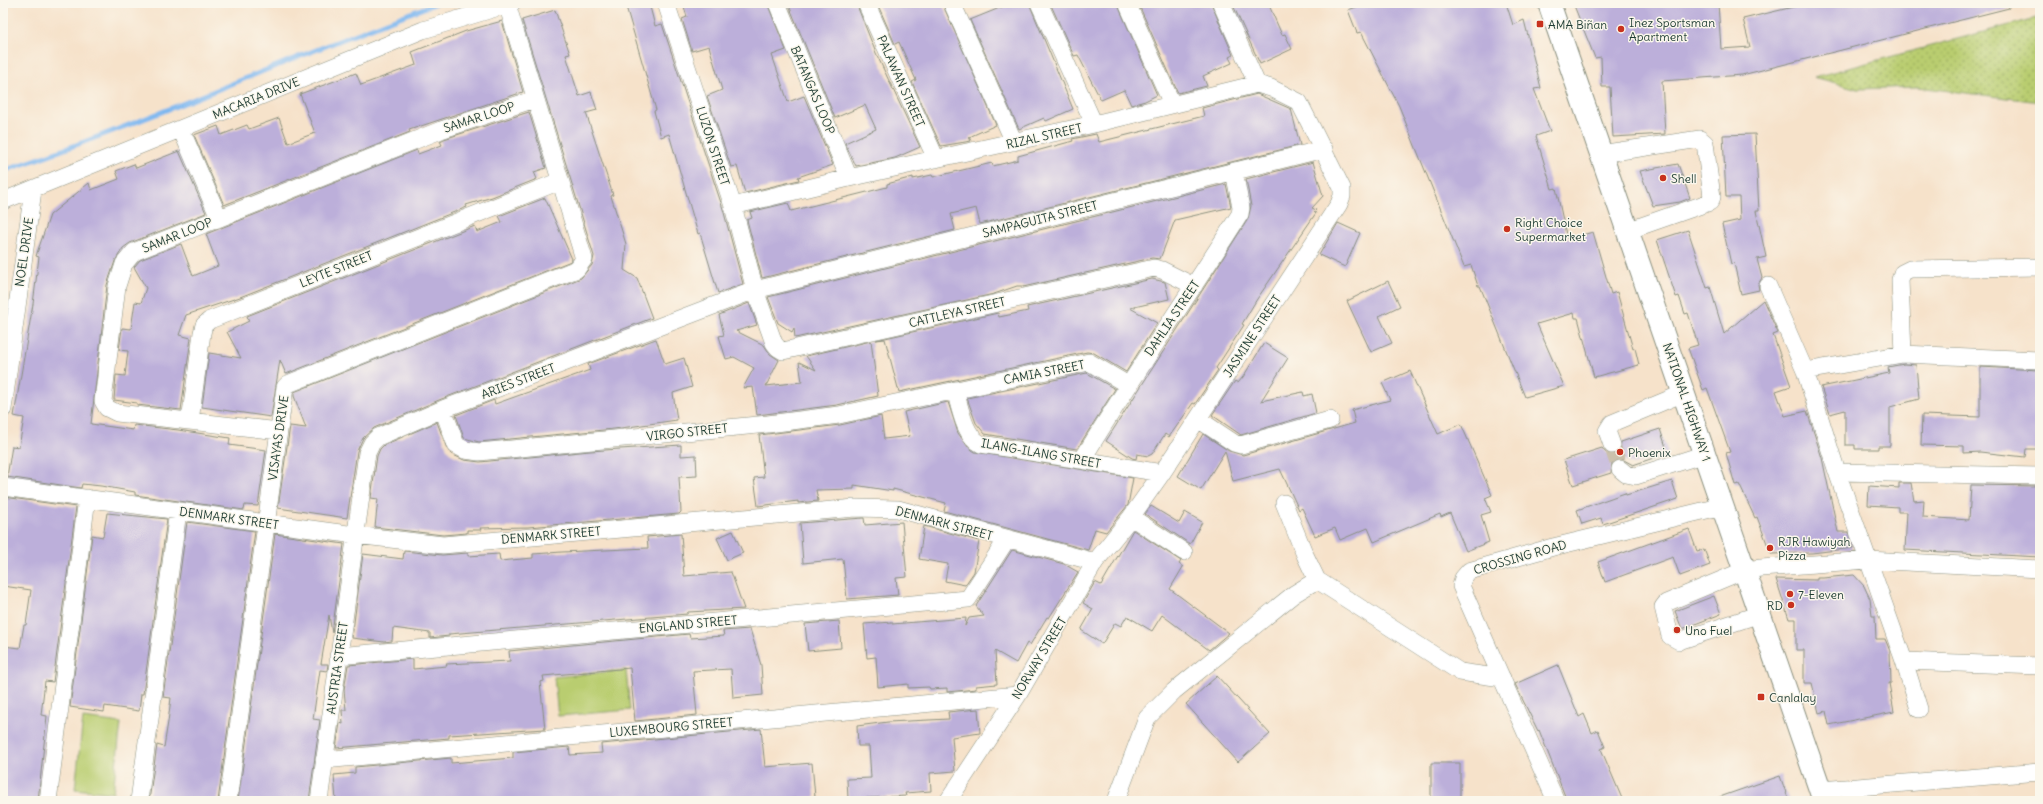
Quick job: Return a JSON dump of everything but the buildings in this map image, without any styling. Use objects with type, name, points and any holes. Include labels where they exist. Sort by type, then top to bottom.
[{"type":"highway","name":"NATIONAL HIGHWAY 1","points":[[1550,3],[1600,154],[1684,393],[1822,796]]},
{"type":"street","name":"LUZON STREET","points":[[666,3],[733,206],[755,290]]},
{"type":"street","name":"BATANGAS LOOP","points":[[777,3],[849,178]]},
{"type":"street","name":"PALAWAN STREET","points":[[866,3],[936,159]]},
{"type":"street","points":[[952,3],[1014,142]]},
{"type":"street","points":[[1039,3],[1094,124]]},
{"type":"street","points":[[1127,3],[1172,104]]},
{"type":"street","points":[[1221,3],[1257,84],[1271,88],[1299,102],[1324,149]]},
{"type":"street","points":[[510,4],[535,99],[560,181]]},
{"type":"street","name":"MACARIA DRIVE","points":[[3,201],[423,30],[510,4]]},
{"type":"street","name":"RIZAL STREET","points":[[733,206],[849,178],[1094,124],[1257,84]]},
{"type":"street","name":"SAMAR LOOP","points":[[279,431],[117,413],[107,408],[103,401],[117,286],[124,264],[134,252],[441,130],[535,99]]},
{"type":"street","points":[[181,129],[219,218]]},
{"type":"street","points":[[1600,154],[1700,139],[1705,142],[1712,197],[1710,202],[1705,206],[1627,230]]},
{"type":"street","name":"SAMPAGUITA STREET","points":[[755,290],[1324,149]]},
{"type":"street","name":"JASMINE STREET","points":[[1131,518],[1339,204],[1342,196],[1342,188],[1324,149]]},
{"type":"street","name":"DAHLIA STREET","points":[[1082,460],[1128,385],[1240,214],[1241,208],[1234,171]]},
{"type":"street","name":"VISAYAS DRIVE","points":[[228,801],[284,393],[288,384],[577,269],[584,259],[560,181]]},
{"type":"street","name":"LEYTE STREET","points":[[190,421],[202,333],[204,325],[210,320],[560,181]]},
{"type":"street","name":"NOEL DRIVE","points":[[3,409],[33,190]]},
{"type":"street","points":[[1903,354],[1900,280],[1902,273],[1910,269],[2040,267]]},
{"type":"street","name":"CATTLEYA STREET","points":[[755,290],[774,343],[778,348],[784,351],[1154,268],[1162,270],[1194,286]]},
{"type":"street","points":[[1768,286],[1805,371],[1837,472],[1904,661],[1919,709]]},
{"type":"street","name":"ARIES STREET","points":[[356,535],[367,453],[372,443],[378,437],[443,409],[755,290]]},
{"type":"street","points":[[1805,371],[1903,354],[2040,360]]},
{"type":"street","name":"CAMIA STREET","points":[[955,390],[1089,362],[1128,385]]},
{"type":"street","name":"VIRGO STREET","points":[[443,409],[456,446],[465,450],[479,452],[768,424],[839,415],[955,390]]},
{"type":"street","name":"ILANG-ILANG STREET","points":[[955,390],[968,433],[973,441],[981,444],[1162,473]]},
{"type":"street","points":[[1612,445],[1607,431],[1612,423],[1684,393]]},
{"type":"street","points":[[1198,419],[1234,443],[1241,445],[1330,420]]},
{"type":"street","points":[[1620,469],[1626,474],[1636,476],[1705,454]]},
{"type":"street","points":[[1837,472],[2040,476]]},
{"type":"street","name":"DENMARK STREET","points":[[3,487],[356,535],[443,545],[855,508],[898,509],[1007,540],[1096,562]]},
{"type":"street","points":[[48,801],[87,498]]},
{"type":"street","points":[[1284,503],[1317,580],[1460,672],[1502,678]]},
{"type":"street","name":"CROSSING ROAD","points":[[1556,801],[1461,586],[1462,578],[1469,571],[1553,547],[1723,506]]},
{"type":"street","points":[[139,801],[178,511]]},
{"type":"street","points":[[1131,518],[1184,552]]},
{"type":"street","name":"NORWAY STREET","points":[[948,801],[1018,695],[1096,562],[1131,518]]},
{"type":"street","name":"AUSTRIA STREET","points":[[319,801],[356,535]]},
{"type":"street","name":"ENGLAND STREET","points":[[338,656],[968,599],[1007,540]]},
{"type":"street","points":[[1760,614],[1679,641],[1670,636],[1663,612],[1666,603],[1745,570],[1868,560],[2040,569]]},
{"type":"street","points":[[1116,801],[1147,718],[1174,691],[1294,594],[1317,580]]},
{"type":"street","points":[[1904,661],[2040,666]]},
{"type":"street","name":"LUXEMBOURG STREET","points":[[324,760],[1018,695]]},
{"type":"street","points":[[1822,796],[2040,772]]},
{"type":"green space","points":[[2040,17],[2040,102],[1917,87],[1858,89],[1814,77]]},
{"type":"green space","points":[[626,670],[630,710],[558,716],[554,677]]},
{"type":"green space","points":[[83,718],[121,723],[113,793],[75,789]]},
{"type":"waterway","points":[[3,171],[58,152],[437,3]]},
{"type":"tunnel","points":[[1612,445],[1620,469]]},
{"type":"place","name":"AMA Biñan","points":[[1540,24]]},
{"type":"place","name":"Inez Sportsman Apartment","points":[[1621,29]]},
{"type":"place","name":"Shell","points":[[1663,178]]},
{"type":"place","name":"Right Choice Supermarket","points":[[1507,229]]},
{"type":"place","name":"Phoenix","points":[[1620,452]]},
{"type":"place","name":"RJR Hawiyah Pizza","points":[[1770,548]]},
{"type":"place","name":"7-Eleven","points":[[1790,594]]},
{"type":"place","name":"RD","points":[[1791,605]]},
{"type":"place","name":"Uno Fuel","points":[[1677,630]]},
{"type":"place","name":"Canlalay","points":[[1761,697]]}]
